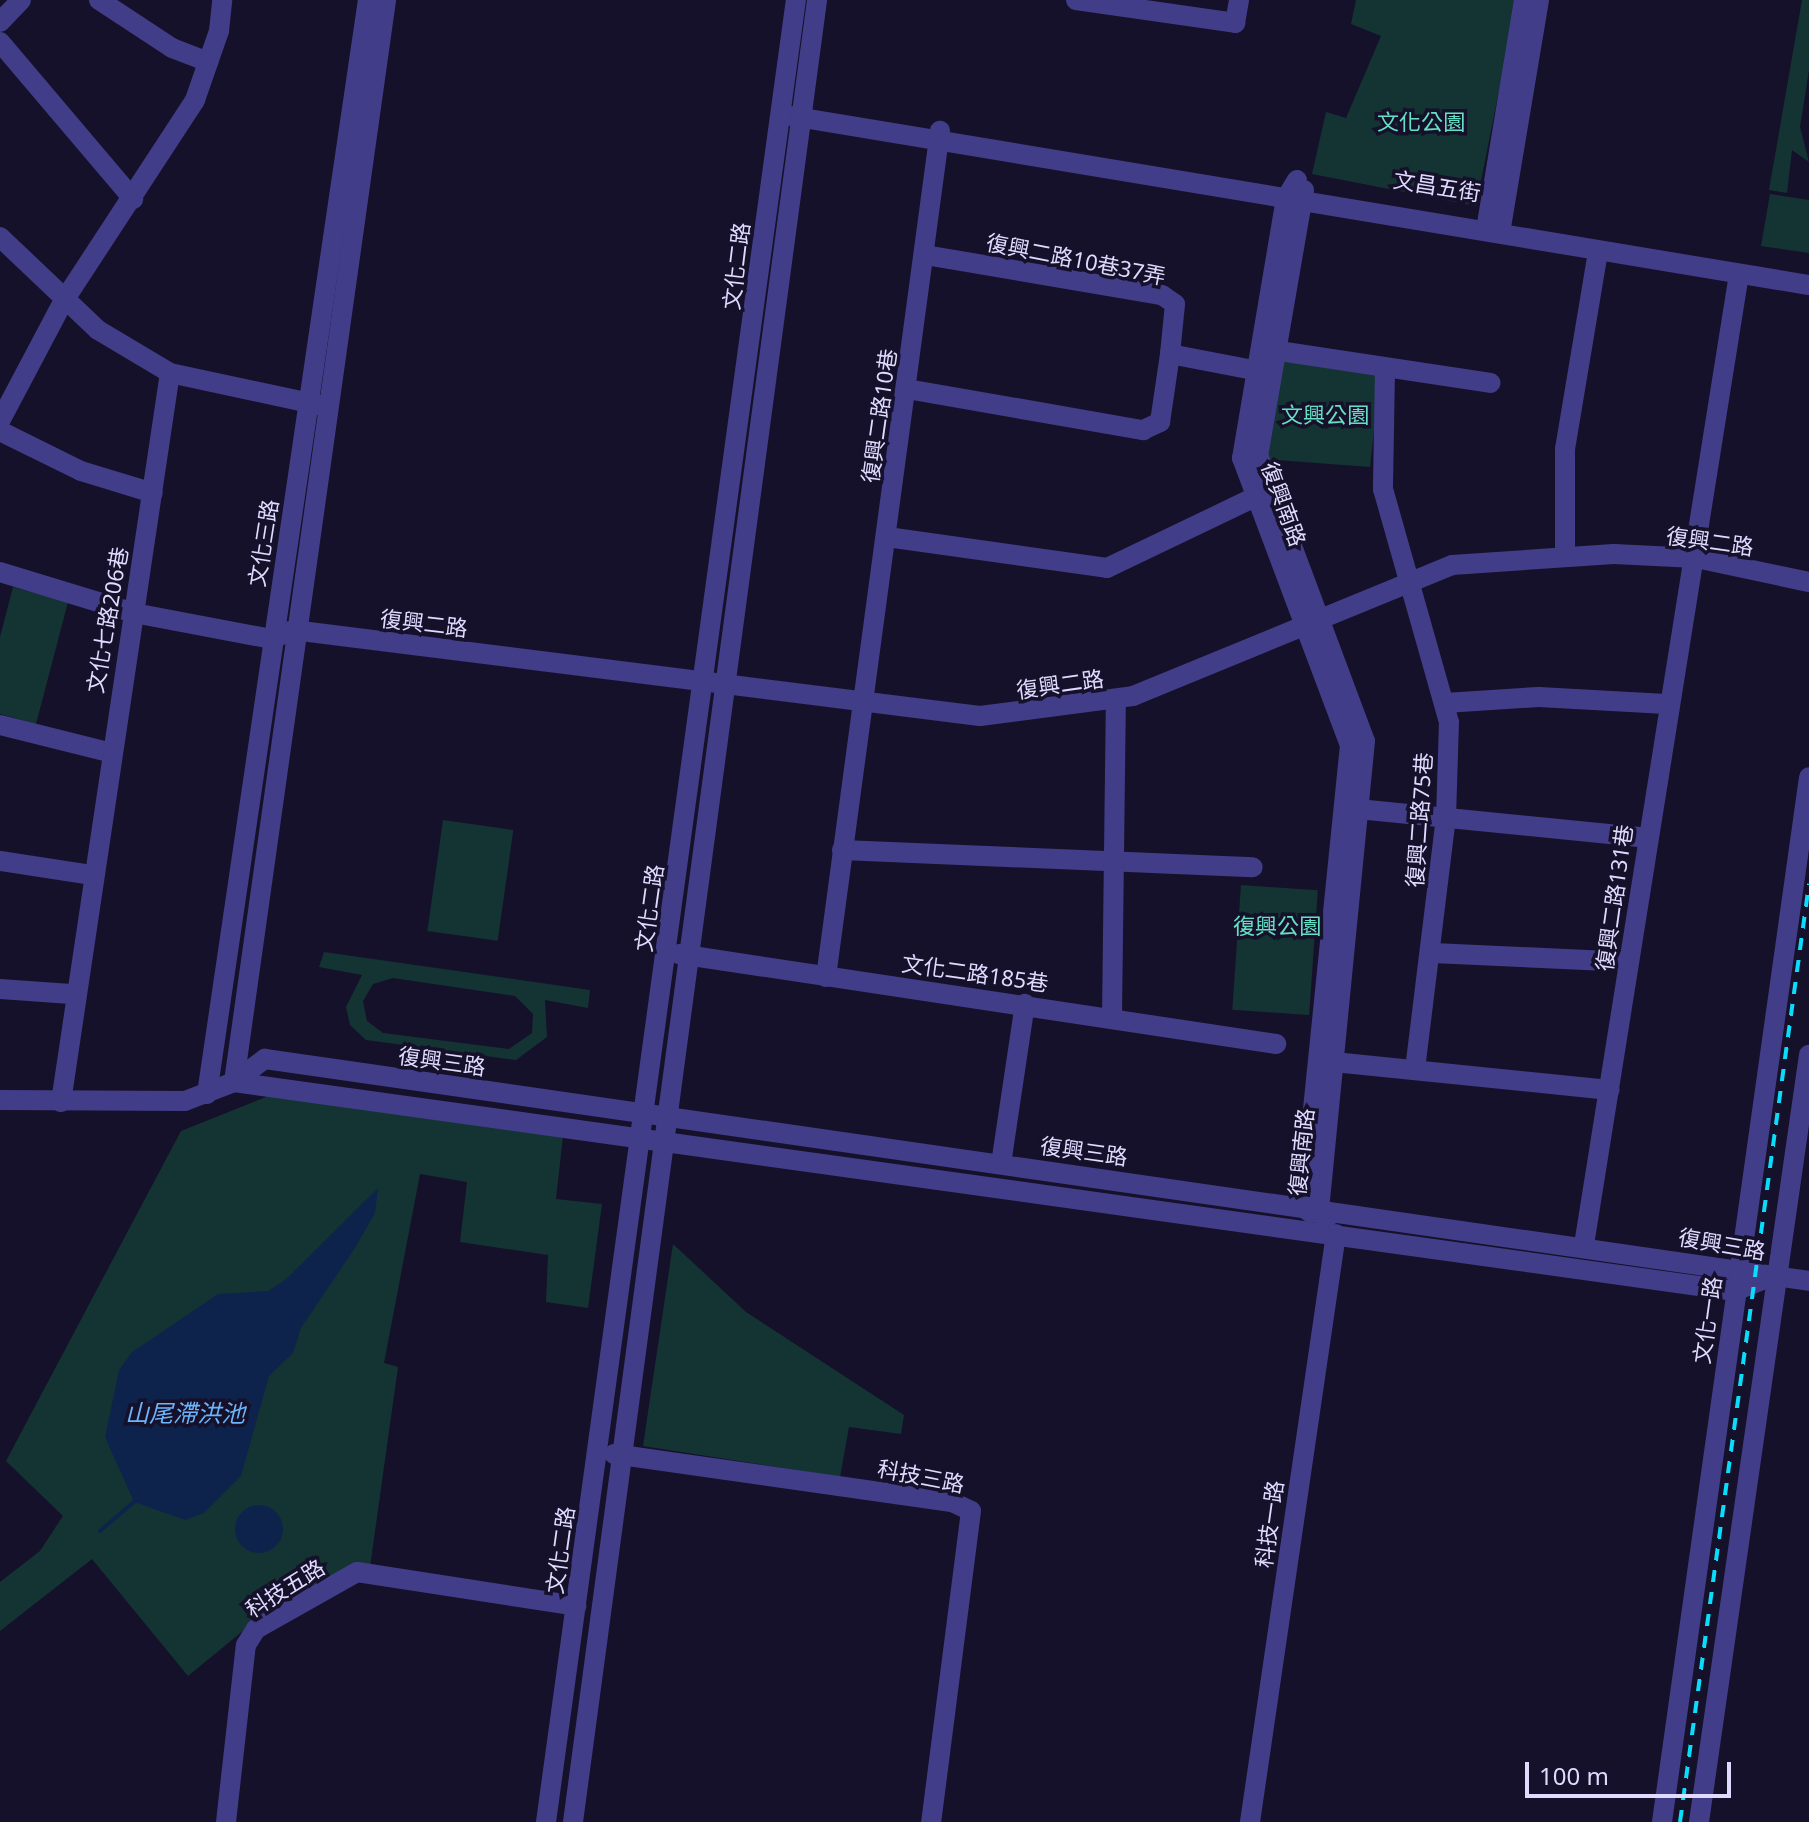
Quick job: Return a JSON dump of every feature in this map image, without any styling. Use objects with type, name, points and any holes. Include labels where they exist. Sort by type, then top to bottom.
[{"type":"street","points":[[1,15],[21,0]]},
{"type":"street","points":[[99,0],[172,48],[208,62]]},
{"type":"street","points":[[0,421],[63,302],[195,100],[208,62],[222,0]]},
{"type":"street","name":"文化三路","points":[[234,1082],[293,630],[317,404],[368,0]]},
{"type":"street","name":"文化三路","points":[[207,1094],[272,639],[317,404],[386,0]]},
{"type":"street","name":"文化二路","points":[[573,1822],[625,1455],[689,956],[779,108],[796,0]]},
{"type":"street","name":"文化二路","points":[[546,1822],[641,1124],[667,952],[716,683],[817,0]]},
{"type":"street","points":[[1076,0],[1235,23],[1239,0]]},
{"type":"street","points":[[1524,0],[1527,26]]},
{"type":"street","points":[[1491,227],[1527,26],[1539,0]]},
{"type":"street","points":[[0,42],[133,199]]},
{"type":"street","name":"文昌五街","points":[[779,108],[1296,191],[1491,227],[1598,251],[1809,285]]},
{"type":"street","name":"復興二路10巷","points":[[826,977],[859,706],[887,537],[940,136]]},
{"type":"street","name":"復興南路","points":[[1296,191],[1270,350],[1258,455],[1310,620]]},
{"type":"street","points":[[0,237],[63,302],[170,373],[317,404]]},
{"type":"street","points":[[1565,554],[1565,449],[1598,251]]},
{"type":"street","name":"復興二路10巷37弄","points":[[925,255],[1162,295],[1175,304],[1170,354]]},
{"type":"street","name":"復興二路131巷","points":[[1584,1245],[1610,1090],[1666,704],[1696,558],[1739,274]]},
{"type":"street","points":[[1270,350],[1385,370],[1490,383]]},
{"type":"street","name":"復興南路","points":[[1270,350],[1258,371],[1242,458],[1255,497],[1329,668],[1365,741],[1325,1061]]},
{"type":"street","points":[[907,389],[1143,430],[1160,422],[1170,354],[1258,371]]},
{"type":"street","name":"復興二路75巷","points":[[1385,370],[1383,489],[1403,579],[1445,703],[1446,817],[1433,953],[1415,1070]]},
{"type":"street","name":"文化七路206巷","points":[[61,1102],[71,994],[170,373]]},
{"type":"street","points":[[0,431],[81,471],[153,493]]},
{"type":"street","points":[[887,537],[1107,568],[1255,497]]},
{"type":"street","name":"復興二路","points":[[293,630],[716,683],[859,706],[980,716],[1116,700],[1403,579],[1452,565],[1565,554],[1696,558],[1809,582]]},
{"type":"street","points":[[0,572],[134,613],[272,639],[293,630]]},
{"type":"street","name":"復興南路","points":[[1329,668],[1350,745],[1311,1208],[1336,1234]]},
{"type":"street","points":[[1445,703],[1539,697],[1666,704]]},
{"type":"street","points":[[1112,1017],[1116,700]]},
{"type":"street","points":[[0,725],[108,752]]},
{"type":"street","name":"文化一路","points":[[1662,1822],[1809,777]]},
{"type":"street","points":[[1358,809],[1647,838]]},
{"type":"street","points":[[842,850],[1116,864],[1253,867]]},
{"type":"street","points":[[0,861],[91,875]]},
{"type":"street","name":"文化二路185巷","points":[[667,952],[1276,1044]]},
{"type":"street","points":[[1433,953],[1629,962]]},
{"type":"street","points":[[0,989],[71,994]]},
{"type":"street","points":[[1001,1164],[1025,1004]]},
{"type":"street","points":[[1699,1822],[1772,1276],[1809,1055]]},
{"type":"street","name":"復興三路","points":[[0,1100],[185,1101],[234,1082],[265,1059],[641,1124],[1001,1164],[1584,1245],[1736,1281]]},
{"type":"street","points":[[1325,1061],[1610,1090]]},
{"type":"street","name":"復興三路","points":[[665,1127],[1136,1205],[1336,1234],[1736,1281],[1772,1276]]},
{"type":"street","points":[[1136,1205],[1139,1184]]},
{"type":"street","name":"科技一路","points":[[1250,1822],[1336,1234]]},
{"type":"street","points":[[1772,1276],[1809,1281]]},
{"type":"street","name":"科技三路","points":[[598,1453],[952,1502],[971,1511],[931,1822]]},
{"type":"street","name":"科技五路","points":[[226,1822],[246,1645],[256,1629],[357,1572],[576,1606]]},
{"type":"green space","name":"文化公園","points":[[1356,0],[1517,0],[1476,206],[1312,174],[1326,112],[1346,118],[1381,36],[1351,24]]},
{"type":"green space","points":[[1802,0],[1809,0],[1809,70],[1800,127],[1809,162],[1792,150],[1787,193],[1769,190]]},
{"type":"green space","points":[[1770,194],[1809,200],[1809,253],[1761,246]]},
{"type":"green space","name":"文興公園","points":[[1283,357],[1380,375],[1370,467],[1264,459]]},
{"type":"green space","points":[[13,587],[68,602],[36,724],[0,714],[0,637]]},
{"type":"green space","points":[[443,820],[513,830],[498,941],[427,931]]},
{"type":"green space","name":"復興公園","points":[[1241,885],[1318,890],[1309,1015],[1232,1010]]},
{"type":"green space","points":[[324,952],[590,990],[588,1008],[545,1000],[547,1037],[516,1060],[366,1040],[350,1025],[346,1007],[362,975],[319,967]],"holes":[[[393,978],[515,996],[533,1014],[532,1033],[509,1049],[383,1033],[367,1021],[363,1001],[373,984]]]},
{"type":"green space","points":[[276,1093],[563,1136],[556,1199],[602,1204],[588,1308],[546,1302],[548,1255],[460,1242],[467,1182],[420,1174],[384,1363],[398,1367],[370,1567],[255,1621],[188,1676],[92,1559],[0,1631],[0,1582],[40,1551],[63,1516],[6,1461],[181,1131]]},
{"type":"green space","points":[[673,1244],[746,1312],[904,1415],[901,1434],[849,1427],[840,1477],[643,1446]]},
{"type":"water","name":"山尾滯洪池","points":[[378,1188],[375,1213],[355,1248],[301,1328],[293,1353],[269,1376],[241,1476],[204,1513],[185,1520],[134,1502],[105,1437],[119,1370],[132,1352],[218,1294],[268,1291],[285,1280]]},
{"type":"water","points":[[259,1505],[268,1506],[276,1512],[282,1520],[282,1538],[276,1546],[268,1552],[259,1553],[250,1552],[242,1546],[236,1538],[235,1529],[236,1520],[242,1512],[250,1506]]},
{"type":"waterway","points":[[100,1531],[135,1501]]},
{"type":"railway","points":[[1680,1822],[1809,884]]}]
